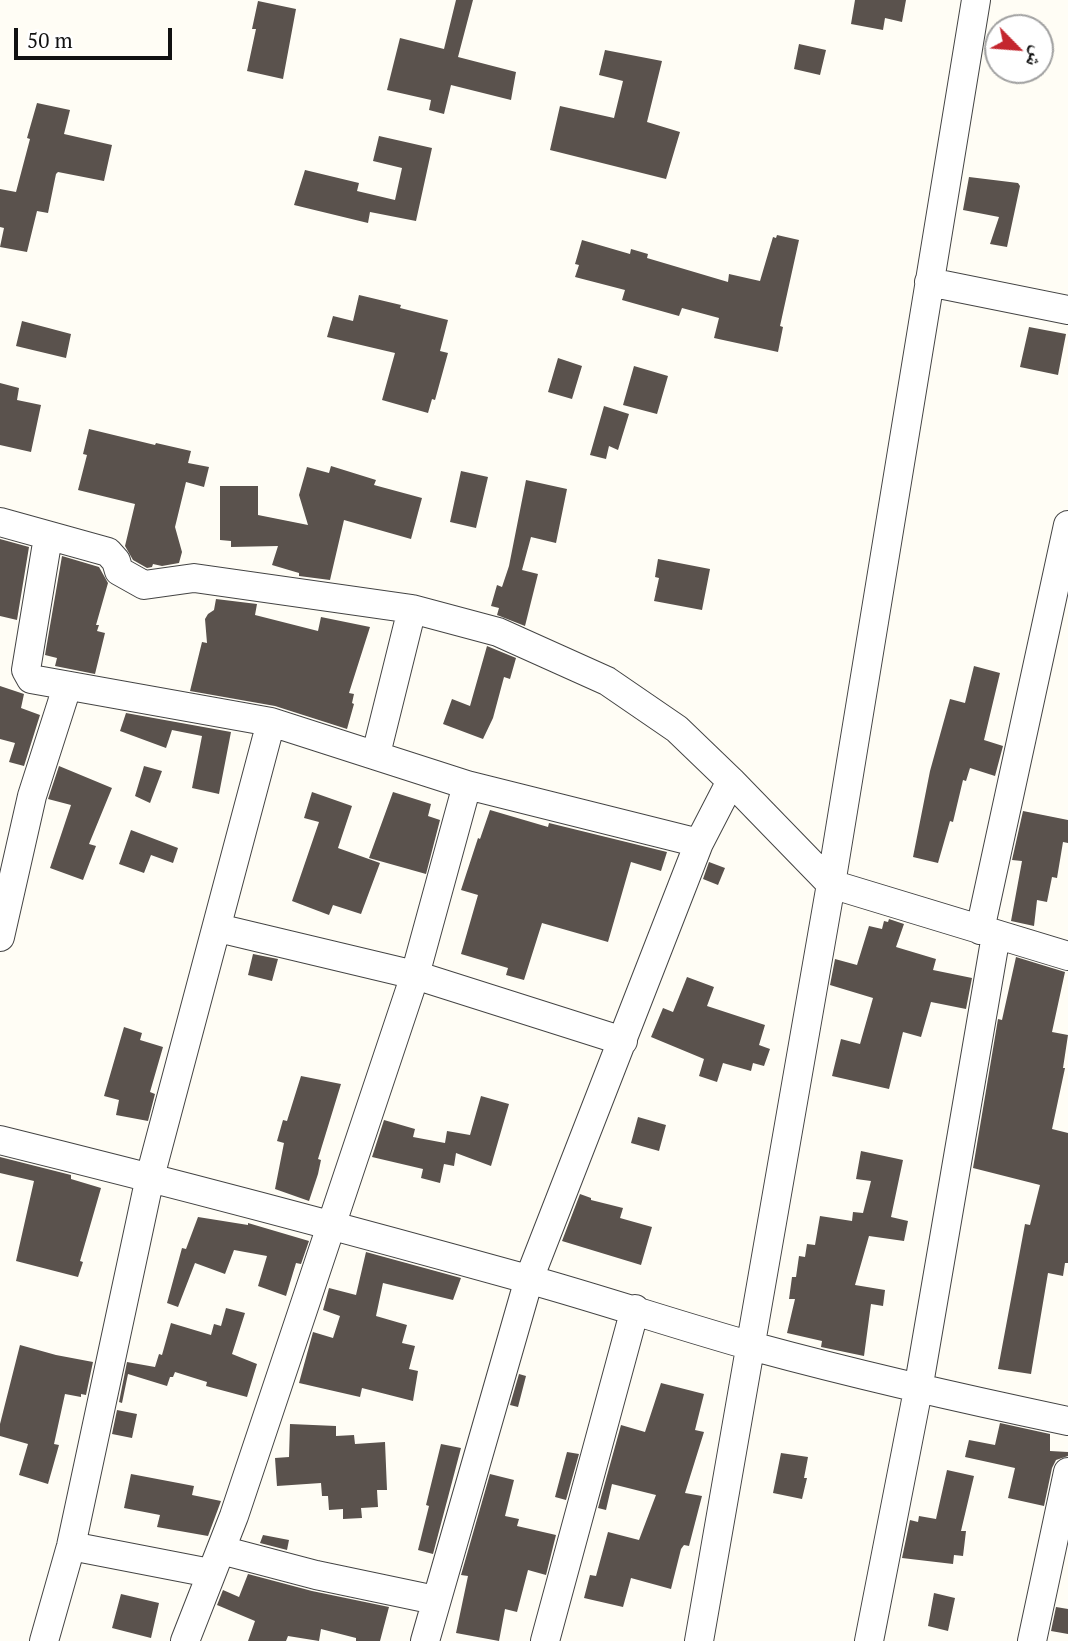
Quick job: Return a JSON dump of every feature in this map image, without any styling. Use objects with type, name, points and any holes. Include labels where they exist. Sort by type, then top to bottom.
[{"type":"street","points":[[699,1641],[831,884],[976,0]]},
{"type":"street","points":[[929,282],[1068,310]]},
{"type":"street","points":[[0,522],[108,552],[116,561],[119,571],[144,585],[194,578],[412,609],[498,632],[607,681],[677,729],[831,884],[1068,956]]},
{"type":"street","points":[[869,1641],[918,1390],[988,933],[1068,526]]},
{"type":"street","points":[[48,537],[26,670],[30,679],[271,722],[467,785],[699,843]]},
{"type":"street","points":[[376,754],[412,609]]},
{"type":"street","points":[[0,937],[32,796],[67,687]]},
{"type":"street","points":[[44,1641],[71,1546],[150,1177],[271,722]]},
{"type":"street","points":[[425,1641],[529,1279],[699,843],[731,781]]},
{"type":"street","points":[[185,1641],[234,1516],[415,975],[467,785]]},
{"type":"street","points":[[218,928],[415,975],[623,1041]]},
{"type":"street","points":[[0,1140],[150,1177],[529,1279],[752,1346],[918,1390],[1068,1421]]},
{"type":"street","points":[[545,1641],[635,1309]]},
{"type":"street","points":[[1032,1641],[1068,1472]]},
{"type":"street","points":[[71,1546],[316,1575],[435,1600]]},
{"type":"building","points":[[456,0],[473,0],[458,57],[516,72],[511,100],[451,85],[444,114],[429,110],[431,100],[387,90],[400,38],[444,49]]},
{"type":"building","points":[[855,0],[906,0],[902,22],[885,18],[883,30],[851,24]]},
{"type":"building","points":[[258,1],[296,9],[283,79],[247,71],[256,29],[252,29]]},
{"type":"building","points":[[799,44],[826,50],[820,75],[794,69]]},
{"type":"building","points":[[605,50],[662,61],[647,122],[680,132],[666,179],[550,150],[560,106],[614,118],[623,81],[599,75]]},
{"type":"building","points":[[37,103],[70,110],[64,134],[112,145],[104,181],[58,172],[56,174],[48,213],[37,211],[27,252],[0,247],[4,228],[0,227],[0,189],[16,192]]},
{"type":"building","points":[[379,136],[432,148],[416,221],[370,212],[368,223],[294,205],[305,170],[359,183],[357,191],[395,200],[402,168],[373,161]]},
{"type":"building","points":[[969,177],[1018,183],[1020,186],[1007,247],[990,244],[999,217],[963,210]]},
{"type":"building","points":[[777,235],[799,240],[780,326],[783,327],[778,352],[714,338],[719,318],[682,308],[679,316],[622,300],[625,290],[575,277],[579,265],[575,264],[582,240],[630,254],[631,249],[648,254],[647,258],[728,282],[729,274],[760,281],[773,237],[776,238]]},
{"type":"building","points":[[359,295],[448,320],[440,351],[448,353],[435,400],[432,399],[428,413],[382,400],[395,353],[327,337],[333,316],[353,321]]},
{"type":"building","points":[[22,321],[71,334],[66,358],[16,346]]},
{"type":"building","points":[[1029,327],[1066,334],[1058,375],[1020,367]]},
{"type":"building","points":[[558,358],[582,366],[572,399],[548,392]]},
{"type":"building","points":[[634,366],[668,376],[657,414],[623,405]]},
{"type":"building","points":[[0,383],[19,388],[17,400],[41,405],[31,452],[0,445]]},
{"type":"building","points":[[604,406],[629,414],[618,450],[609,446],[606,459],[590,455]]},
{"type":"building","points":[[89,429],[191,451],[188,463],[209,467],[204,487],[186,482],[175,527],[182,552],[179,563],[162,566],[153,564],[147,568],[133,560],[125,546],[135,504],[78,490],[87,455],[83,454]]},
{"type":"building","points":[[331,466],[376,480],[374,485],[422,498],[411,539],[344,520],[330,580],[299,576],[299,573],[272,565],[278,546],[231,547],[231,541],[220,540],[220,486],[258,486],[258,515],[308,525],[299,495],[307,467],[329,473]]},
{"type":"building","points":[[461,471],[488,477],[476,528],[450,522]]},
{"type":"building","points":[[526,480],[567,489],[556,543],[531,537],[522,570],[538,574],[525,626],[497,615],[499,608],[491,606],[497,585],[502,587],[509,566]]},
{"type":"building","points":[[0,539],[29,547],[17,620],[0,616]]},
{"type":"building","points":[[62,556],[99,567],[108,583],[96,625],[99,625],[97,631],[105,633],[95,674],[55,666],[57,658],[45,655]]},
{"type":"building","points":[[658,559],[710,569],[702,610],[654,601],[659,578],[655,577]]},
{"type":"building","points":[[216,599],[257,604],[255,615],[318,631],[321,617],[370,627],[349,693],[354,694],[354,704],[347,729],[275,706],[190,691],[202,642],[207,643],[205,619],[214,610]]},
{"type":"building","points":[[487,646],[516,658],[510,679],[504,677],[493,718],[483,739],[443,724],[452,699],[470,706]]},
{"type":"building","points":[[974,666],[1000,673],[984,740],[1003,746],[995,776],[970,768],[966,781],[963,780],[953,822],[950,821],[938,863],[913,857],[930,771],[950,699],[965,703]]},
{"type":"building","points":[[0,686],[24,694],[21,708],[40,715],[24,766],[9,762],[15,743],[0,739]]},
{"type":"building","points":[[126,713],[231,732],[219,794],[192,788],[202,736],[172,730],[166,748],[120,731]]},
{"type":"building","points":[[59,766],[112,788],[89,844],[96,846],[83,880],[50,868],[71,805],[48,799]]},
{"type":"building","points":[[144,766],[162,771],[150,803],[135,796]]},
{"type":"building","points":[[312,792],[352,806],[338,848],[380,863],[361,914],[333,905],[329,915],[292,901],[319,822],[304,818]]},
{"type":"building","points":[[393,792],[431,804],[428,816],[440,820],[426,874],[369,858]]},
{"type":"building","points":[[490,810],[548,827],[549,823],[667,852],[661,871],[631,862],[608,942],[542,923],[524,980],[506,975],[508,968],[461,954],[478,895],[461,890]]},
{"type":"building","points":[[1023,811],[1068,820],[1068,843],[1063,842],[1057,878],[1052,877],[1047,902],[1037,900],[1034,926],[1011,921],[1022,861],[1012,860]]},
{"type":"building","points":[[131,830],[178,848],[173,863],[151,855],[144,873],[119,864]]},
{"type":"building","points":[[709,862],[725,868],[718,885],[703,879]]},
{"type":"building","points":[[889,919],[904,924],[896,947],[936,959],[933,970],[972,978],[966,1009],[931,1002],[921,1037],[903,1032],[889,1089],[832,1076],[841,1039],[860,1044],[873,998],[830,985],[835,959],[857,965],[869,926],[882,929],[884,921],[888,922]]},
{"type":"building","points":[[253,954],[278,959],[272,981],[248,975]]},
{"type":"building","points":[[1016,957],[1065,972],[1052,1032],[1068,1035],[1065,1068],[1052,1129],[1068,1133],[1068,1263],[1065,1263],[1063,1276],[1048,1273],[1031,1374],[998,1369],[1025,1224],[1030,1225],[1040,1185],[973,1168],[998,1019],[1002,1020]]},
{"type":"building","points":[[687,977],[714,987],[707,1006],[765,1025],[759,1045],[770,1049],[764,1066],[753,1063],[751,1071],[723,1063],[717,1082],[699,1076],[704,1059],[651,1037],[663,1008],[673,1012]]},
{"type":"building","points":[[124,1027],[142,1033],[140,1040],[163,1047],[150,1092],[155,1094],[148,1121],[116,1115],[119,1100],[104,1096]]},
{"type":"building","points":[[301,1076],[341,1084],[318,1159],[321,1160],[318,1174],[309,1201],[275,1189],[284,1143],[277,1141],[283,1120],[287,1121]]},
{"type":"building","points":[[481,1096],[509,1104],[491,1166],[456,1153],[454,1166],[444,1164],[440,1183],[421,1178],[423,1169],[372,1157],[384,1120],[415,1129],[413,1137],[445,1143],[447,1131],[470,1135]]},
{"type":"building","points":[[638,1117],[666,1125],[659,1151],[631,1143]]},
{"type":"building","points":[[861,1151],[903,1160],[891,1217],[908,1221],[904,1241],[869,1236],[855,1285],[885,1290],[883,1306],[871,1304],[864,1356],[821,1347],[822,1341],[787,1333],[795,1299],[789,1299],[792,1277],[796,1277],[799,1256],[805,1257],[807,1244],[815,1245],[820,1216],[852,1221],[853,1212],[863,1213],[871,1181],[856,1179]]},
{"type":"building","points":[[0,1157],[71,1175],[71,1179],[101,1188],[78,1277],[16,1261],[34,1181],[0,1173]]},
{"type":"building","points":[[580,1194],[591,1200],[623,1208],[620,1218],[652,1227],[641,1265],[562,1241]]},
{"type":"building","points":[[198,1217],[248,1223],[309,1241],[301,1264],[296,1263],[286,1296],[258,1286],[267,1256],[234,1250],[225,1274],[195,1263],[178,1307],[167,1303],[182,1248],[186,1249]]},
{"type":"building","points":[[366,1252],[461,1278],[453,1300],[383,1283],[376,1316],[407,1325],[402,1343],[415,1346],[409,1369],[418,1371],[413,1401],[362,1388],[360,1397],[299,1383],[313,1332],[333,1338],[340,1316],[323,1310],[329,1288],[356,1295]]},
{"type":"building","points":[[226,1308],[245,1313],[232,1354],[257,1364],[247,1397],[206,1386],[207,1382],[175,1372],[167,1386],[128,1374],[122,1403],[119,1402],[127,1362],[155,1367],[159,1354],[162,1355],[171,1323],[211,1335],[214,1324],[221,1326]]},
{"type":"building","points":[[20,1345],[93,1362],[86,1395],[81,1394],[81,1397],[65,1394],[54,1444],[59,1445],[48,1484],[19,1475],[28,1444],[0,1436],[0,1424]]},
{"type":"building","points":[[519,1374],[526,1376],[518,1407],[510,1405]]},
{"type":"building","points":[[661,1383],[704,1394],[695,1430],[704,1432],[685,1493],[702,1496],[689,1546],[684,1545],[681,1549],[671,1589],[631,1578],[623,1607],[584,1598],[590,1575],[596,1576],[608,1532],[639,1540],[656,1495],[612,1484],[606,1510],[598,1508],[621,1425],[645,1432]]},
{"type":"building","points":[[117,1410],[137,1414],[132,1438],[112,1434]]},
{"type":"building","points":[[1000,1423],[1050,1434],[1050,1451],[1068,1452],[1068,1456],[1056,1460],[1052,1468],[1044,1506],[1008,1498],[1015,1468],[965,1457],[969,1440],[995,1445]]},
{"type":"building","points":[[290,1424],[336,1426],[336,1436],[354,1435],[355,1444],[385,1442],[387,1490],[377,1490],[378,1507],[361,1508],[362,1518],[343,1519],[343,1509],[329,1510],[328,1496],[322,1496],[321,1483],[277,1486],[275,1458],[289,1457]]},
{"type":"building","points":[[441,1444],[461,1448],[433,1554],[418,1550]]},
{"type":"building","points":[[567,1452],[579,1454],[566,1500],[555,1497]]},
{"type":"building","points":[[781,1453],[808,1457],[802,1499],[773,1493]]},
{"type":"building","points":[[947,1470],[974,1476],[961,1531],[966,1531],[963,1556],[954,1555],[953,1564],[902,1558],[910,1520],[918,1522],[919,1516],[936,1519]]},
{"type":"building","points":[[131,1474],[194,1486],[192,1495],[221,1501],[208,1536],[157,1527],[160,1515],[124,1508]]},
{"type":"building","points":[[490,1474],[514,1480],[505,1516],[519,1519],[517,1526],[556,1535],[546,1575],[528,1570],[517,1612],[505,1609],[499,1641],[456,1633],[468,1576],[461,1575]]},
{"type":"building","points":[[263,1535],[289,1540],[287,1550],[260,1543]]},
{"type":"building","points":[[248,1574],[389,1607],[380,1641],[356,1641],[356,1638],[321,1629],[319,1641],[288,1636],[286,1641],[248,1641],[255,1621],[217,1605],[223,1590],[239,1597]]},
{"type":"building","points":[[934,1593],[955,1598],[948,1631],[928,1626]]},
{"type":"building","points":[[121,1594],[159,1603],[151,1638],[112,1628]]},
{"type":"building","points":[[1056,1607],[1068,1609],[1068,1634],[1051,1631]]}]
